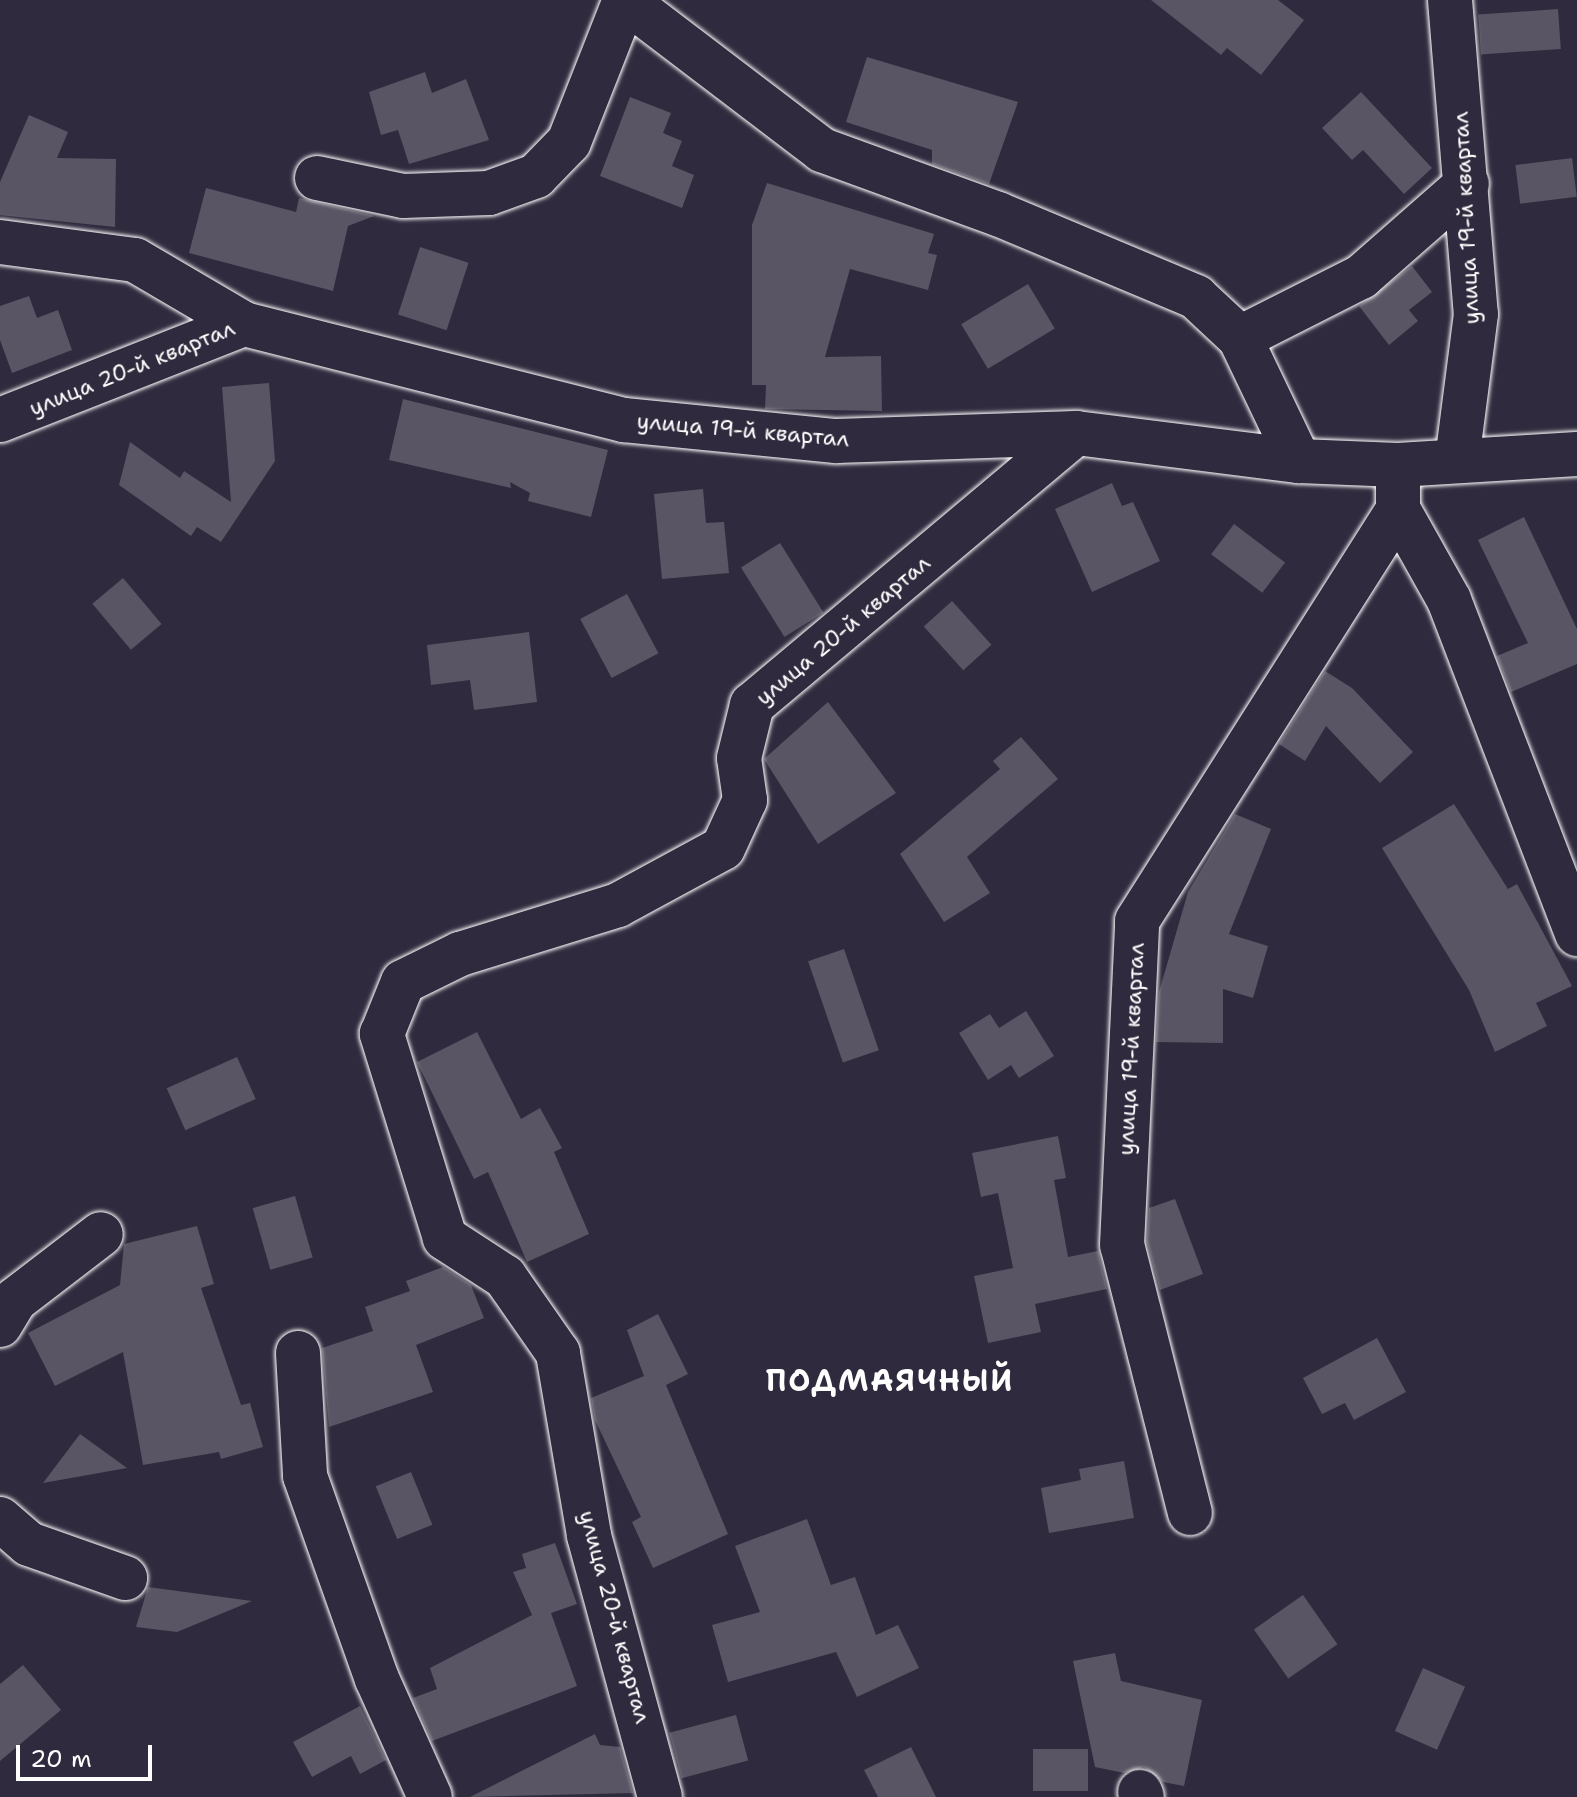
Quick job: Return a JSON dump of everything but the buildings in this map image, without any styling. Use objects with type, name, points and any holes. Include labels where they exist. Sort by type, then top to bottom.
[{"type":"street","points":[[317,178],[403,196],[489,193],[536,176],[569,142],[625,0],[822,150],[998,214],[1196,297],[1240,338],[1299,461]]},
{"type":"street","name":"улица 19-й квартал","points":[[244,324],[624,420],[836,441],[1076,433],[1299,461],[1398,465],[1457,460],[1476,314],[1450,0]]},
{"type":"street","points":[[1240,338],[1361,277],[1467,184]]},
{"type":"street","name":"улица 20-й квартал","points":[[0,242],[135,260],[244,324]]},
{"type":"street","name":"улица 20-й квартал","points":[[0,420],[244,324]]},
{"type":"street","name":"улица 20-й квартал","points":[[660,1797],[589,1535],[558,1353],[505,1277],[445,1238],[382,1034],[403,982],[460,954],[618,905],[723,848],[745,800],[739,758],[752,705],[1076,433]]},
{"type":"street","points":[[1457,460],[1577,454]]},
{"type":"street","points":[[1398,465],[1398,509],[1449,600],[1577,934]]},
{"type":"street","name":"улица 19-й квартал","points":[[1190,1513],[1122,1245],[1137,921],[1398,509]]},
{"type":"street","points":[[0,1325],[15,1300],[101,1234]]},
{"type":"street","points":[[298,1353],[305,1476],[377,1679],[430,1797]]},
{"type":"street","points":[[0,1519],[29,1544],[125,1578]]},
{"type":"district","name":"ПОДМАЯЧНЫЙ","points":[[890,1381]]}]
